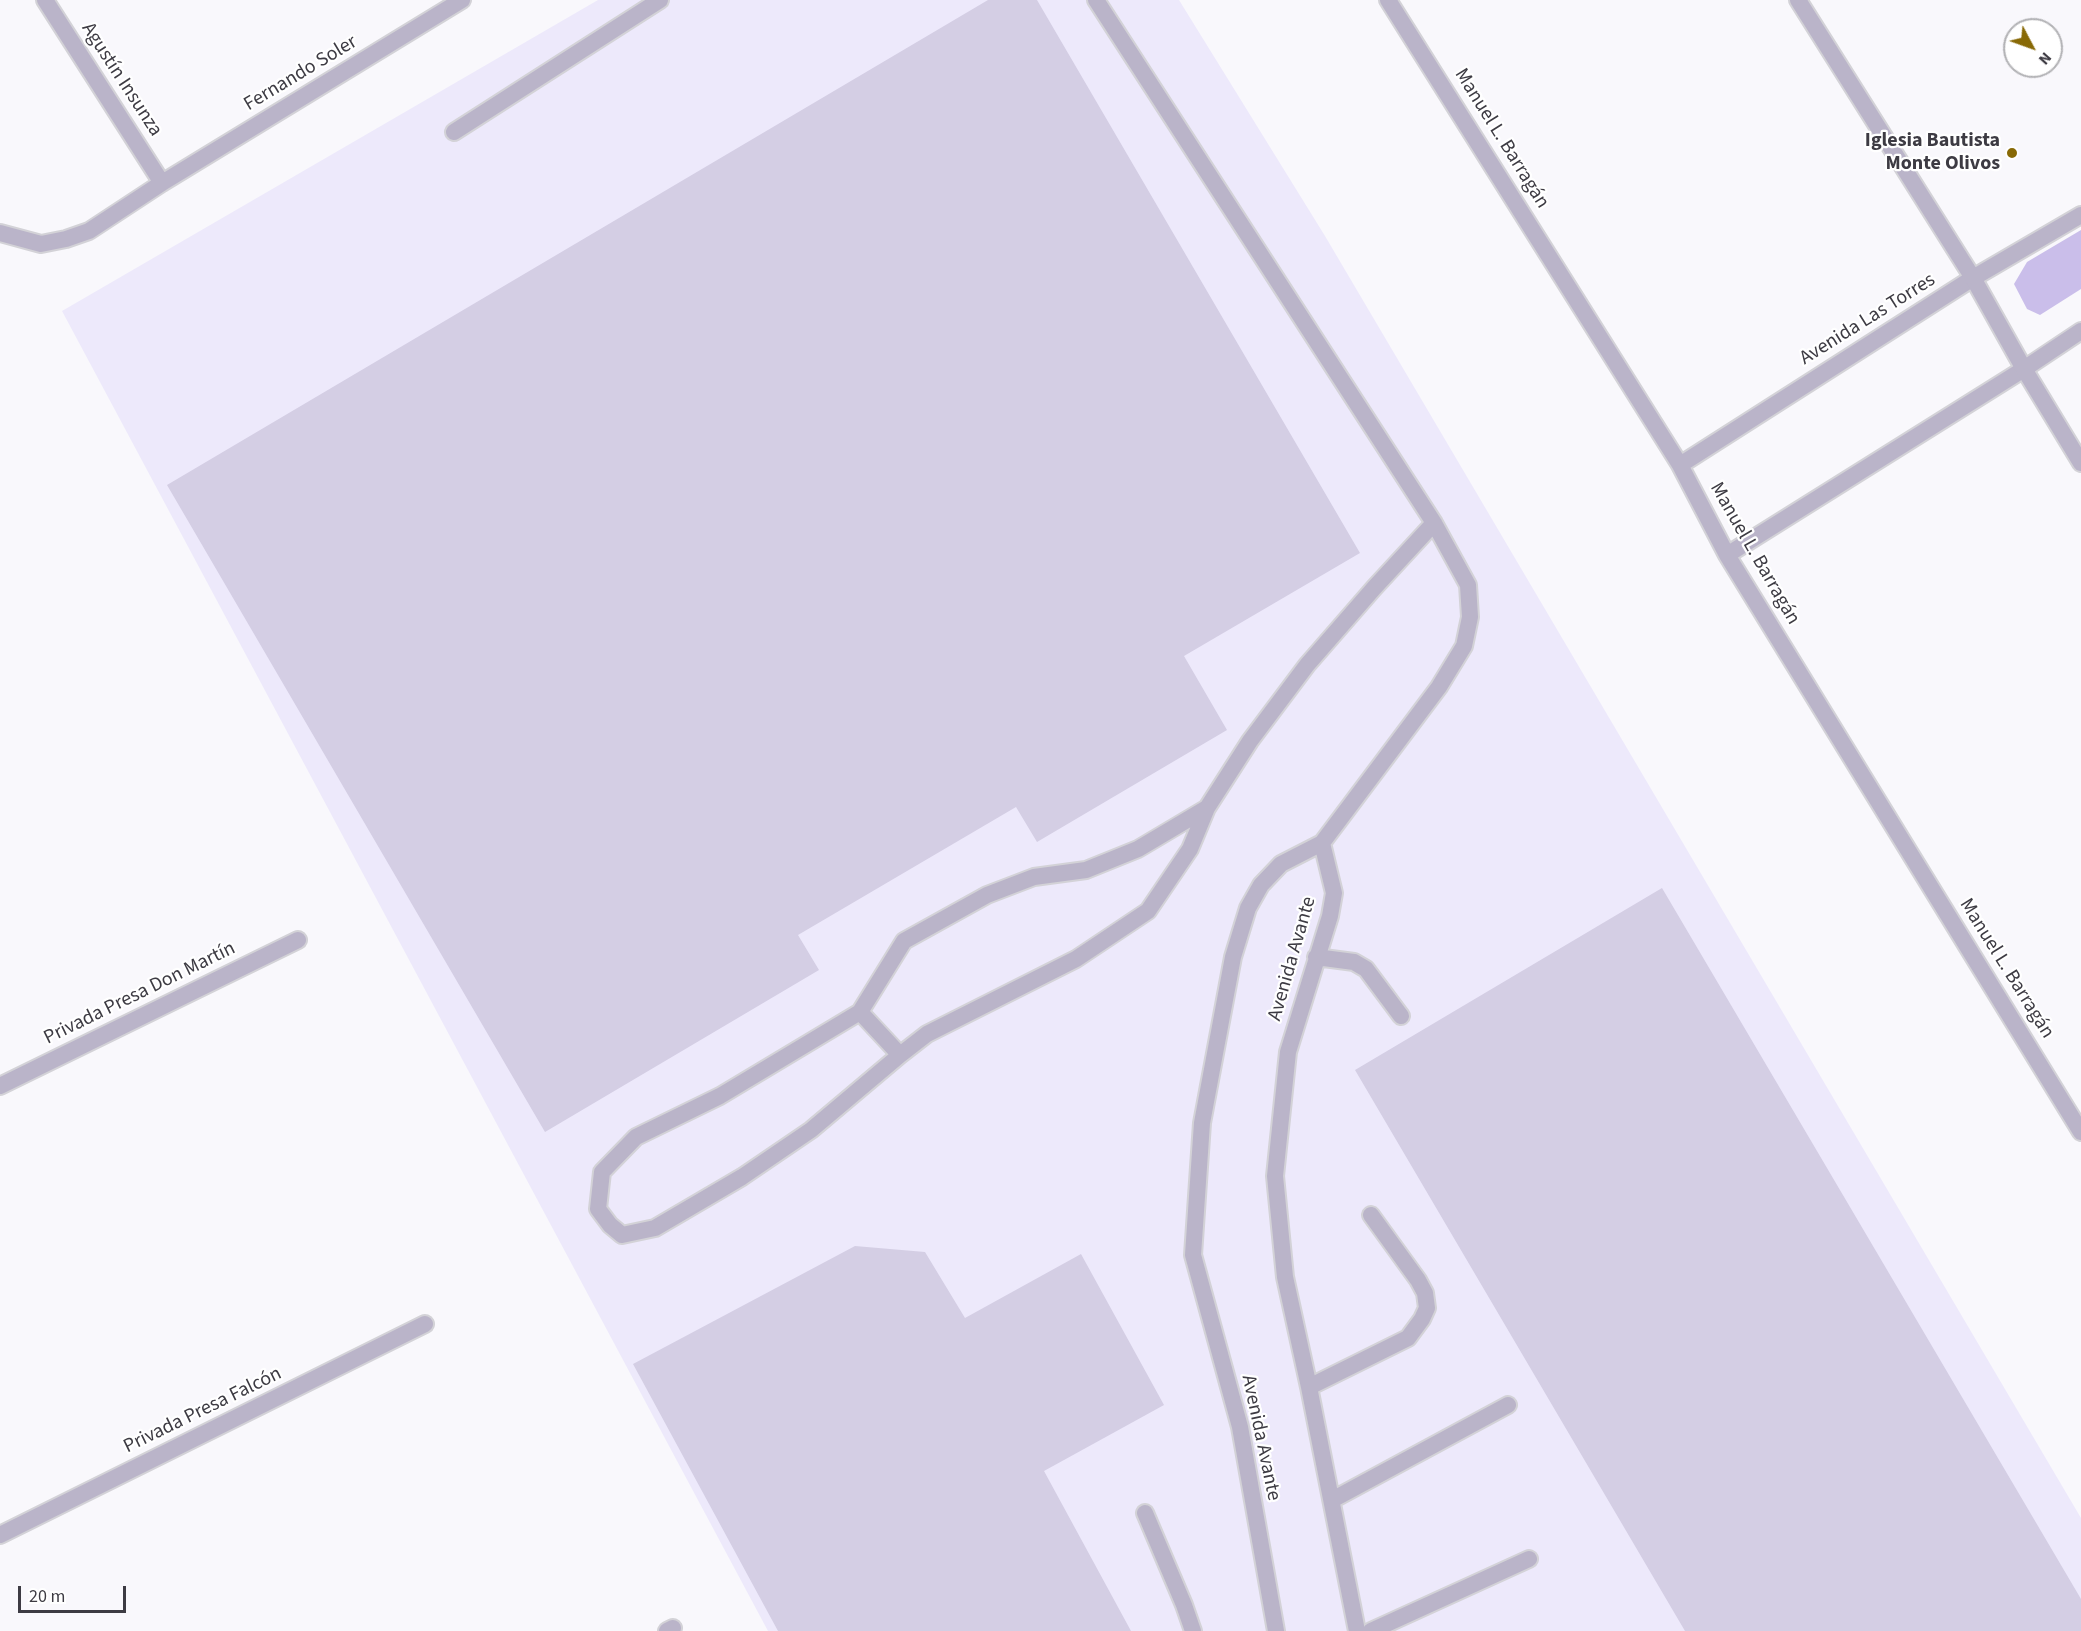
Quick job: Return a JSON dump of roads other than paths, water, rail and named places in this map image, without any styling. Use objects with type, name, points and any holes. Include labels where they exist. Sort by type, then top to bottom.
[{"type":"street","name":"Agustín Insunza","points":[[45,0],[162,183]]},
{"type":"street","name":"Fernando Soler","points":[[0,233],[41,244],[66,240],[89,231],[162,183],[462,0]]},
{"type":"street","points":[[454,132],[660,0]]},
{"type":"street","points":[[1096,0],[1434,523],[1468,585],[1470,617],[1464,646],[1439,687],[1322,843]]},
{"type":"street","name":"Manuel L. Barragán","points":[[1389,0],[1680,465],[1727,555],[2081,1131]]},
{"type":"street","points":[[1798,0],[1973,278],[2024,369],[2081,463]]},
{"type":"street","name":"Avenida Las Torres","points":[[1680,465],[1973,278],[2081,215]]},
{"type":"street","points":[[1727,555],[2081,331]]},
{"type":"street","points":[[1207,808],[1138,849],[1086,870],[1034,877],[987,895],[904,941],[860,1012],[720,1096],[636,1137],[602,1172],[598,1209],[610,1225],[622,1235],[655,1228],[742,1178],[811,1130],[900,1054],[927,1034],[1076,958],[1148,911],[1190,849],[1207,808],[1250,741],[1307,665],[1434,523]]},
{"type":"street","name":"Avenida Avante","points":[[1276,1631],[1240,1427],[1193,1255],[1202,1123],[1233,957],[1248,908],[1261,885],[1281,864],[1322,843],[1334,893],[1330,916],[1288,1052],[1275,1176],[1285,1277],[1357,1631]]},
{"type":"street","name":"Privada Presa Don Martín","points":[[0,1086],[298,940]]},
{"type":"street","points":[[1316,957],[1354,962],[1366,969],[1401,1017]]},
{"type":"street","points":[[860,1012],[900,1054]]},
{"type":"street","points":[[1309,1387],[1408,1338],[1427,1308],[1422,1286],[1371,1215]]},
{"type":"street","name":"Privada Presa Falcón","points":[[0,1535],[425,1324]]},
{"type":"street","points":[[1332,1500],[1508,1405]]},
{"type":"street","points":[[1145,1513],[1193,1631]]},
{"type":"street","points":[[1371,1631],[1529,1559]]},
{"type":"place","name":"Iglesia Bautista Monte Olivos","points":[[2012,153]]}]
